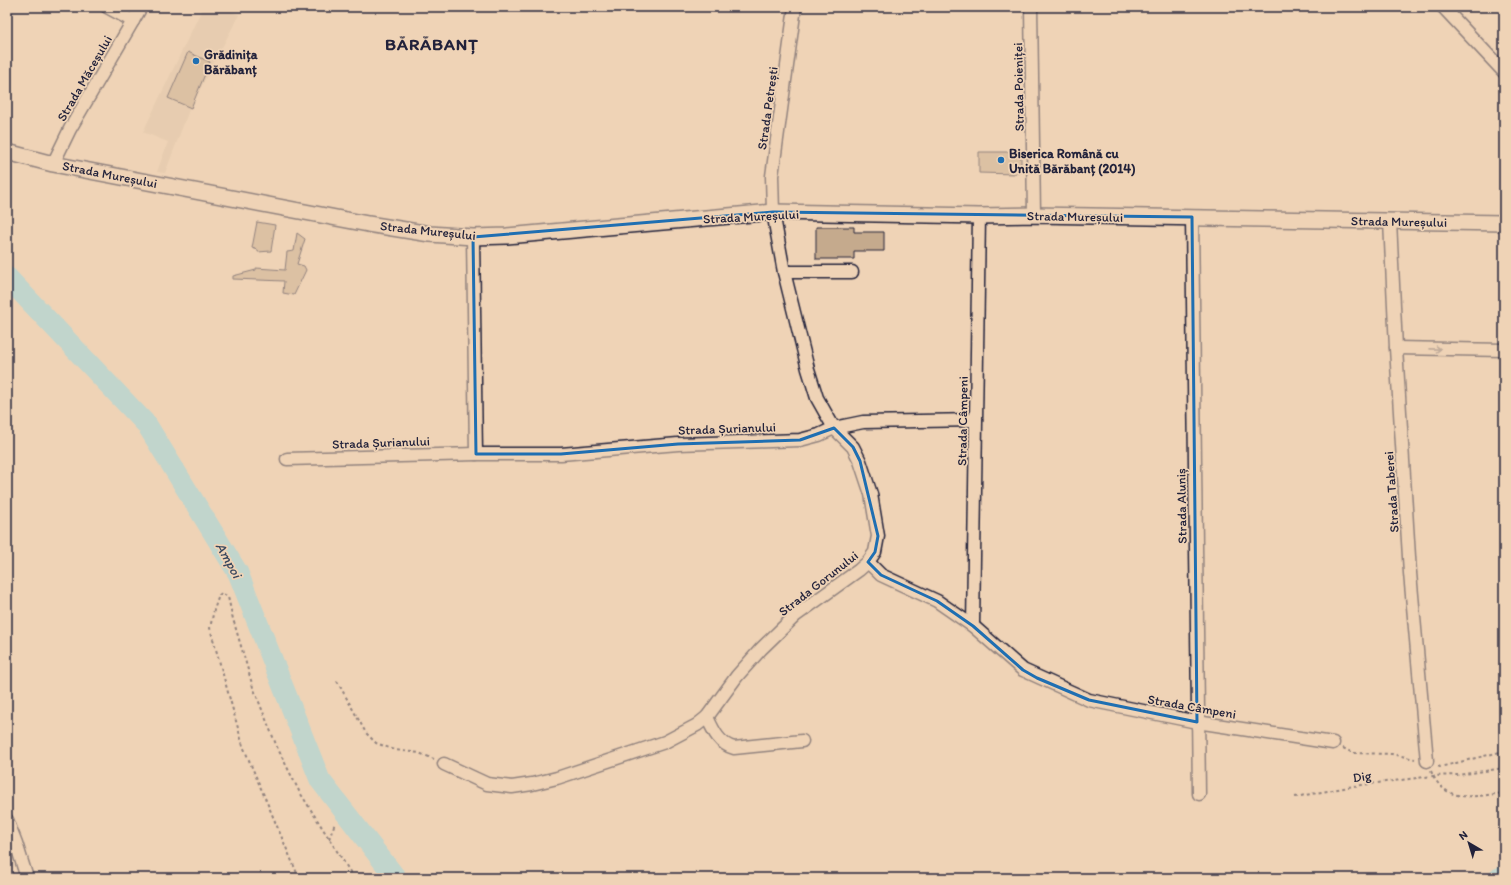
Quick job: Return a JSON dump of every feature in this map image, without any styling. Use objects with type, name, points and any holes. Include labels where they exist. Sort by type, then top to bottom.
[{"type":"street","points":[[107,7],[133,21]]},
{"type":"street","name":"Strada Măceșului","points":[[53,164],[70,129],[141,7]]},
{"type":"street","name":"Strada Petrești","points":[[773,212],[772,176],[795,7]]},
{"type":"street","name":"Strada Poieniței","points":[[1031,7],[1034,215]]},
{"type":"street","points":[[1443,7],[1504,72]]},
{"type":"street","name":"Strada Mureșului","points":[[7,152],[53,164],[368,224],[430,234],[474,237],[508,236],[773,212],[979,216],[1034,215],[1192,217],[1504,223]]},
{"type":"street","name":"Strada Gorunului","points":[[444,764],[487,784],[512,787],[532,784],[665,742],[697,725],[707,717],[737,676],[761,649],[795,616],[868,562],[875,552],[878,536],[871,494],[860,461],[853,448],[834,428],[817,398],[808,369],[784,272],[773,212]]},
{"type":"street","name":"Strada Câmpeni","points":[[974,626],[979,216]]},
{"type":"street","name":"Strada Aluniș","points":[[1192,217],[1199,794]]},
{"type":"street","name":"Strada Taberei","points":[[1390,221],[1396,348],[1410,572],[1427,761]]},
{"type":"street","points":[[474,237],[476,454]]},
{"type":"street","points":[[784,272],[852,272]]},
{"type":"street","points":[[1396,348],[1504,350]]},
{"type":"street","name":"Strada Șurianului","points":[[287,459],[476,454],[560,454],[678,444],[800,440],[819,435],[834,428],[863,422],[976,420]]},
{"type":"street","name":"Strada Câmpeni","points":[[868,562],[881,575],[938,601],[974,626],[1023,670],[1089,700],[1197,722],[1333,743]]},
{"type":"street","points":[[707,717],[712,729],[726,746],[734,748],[802,741]]},
{"type":"street","points":[[7,820],[27,878]]},
{"type":"path","points":[[299,878],[243,746],[210,628],[219,595],[222,593],[228,597],[233,620],[253,687],[277,747],[299,791],[354,878]]},
{"type":"path","points":[[337,681],[366,733],[376,743],[395,750],[429,756],[444,764]]},
{"type":"path","points":[[1333,743],[1353,753],[1392,754],[1427,761],[1440,768],[1504,751]]},
{"type":"path","points":[[1427,761],[1433,776],[1444,790],[1460,797],[1504,793]]},
{"type":"path","name":"Dig","points":[[1294,797],[1354,786],[1433,776],[1458,775],[1504,768]]},
{"type":"path","points":[[329,839],[335,823]]},
{"type":"highlighted area","points":[[773,212],[1192,217],[1197,722],[1089,700],[1037,678],[1023,670],[973,626],[937,601],[881,575],[868,562],[875,552],[878,536],[860,461],[853,447],[834,428],[800,440],[678,444],[561,454],[476,454],[473,237]]},
{"type":"shaded area","name":"Grădinița Bărăbanț","points":[[203,7],[222,7],[239,15],[189,110],[165,173],[157,172],[168,142],[143,132]]},
{"type":"building","points":[[188,52],[210,62],[191,108],[168,98]]},
{"type":"building","points":[[979,152],[1014,152],[1021,157],[1021,172],[1015,174],[979,173]]},
{"type":"building","points":[[257,222],[275,225],[271,251],[258,252],[258,250],[252,248]]},
{"type":"building","points":[[816,227],[854,227],[854,232],[884,232],[884,251],[854,251],[854,259],[816,259]]},
{"type":"building","points":[[297,233],[305,239],[297,264],[304,266],[306,270],[294,295],[283,293],[284,281],[233,279],[233,276],[256,270],[256,268],[285,270],[287,252],[294,251]]},
{"type":"waterway","name":"Ampoi","points":[[7,277],[147,425],[238,573],[320,780],[396,878]]},
{"type":"waterway","name":"Ampoi","points":[[1499,878],[1504,877]]},
{"type":"place","name":"Grădinița Bărăbanț","points":[[196,61]]},
{"type":"place","name":"Biserica Română cu Unită Bărăbanț (2014)","points":[[1001,160]]},
{"type":"district","name":"BĂRĂBANȚ","points":[[432,44]]}]
